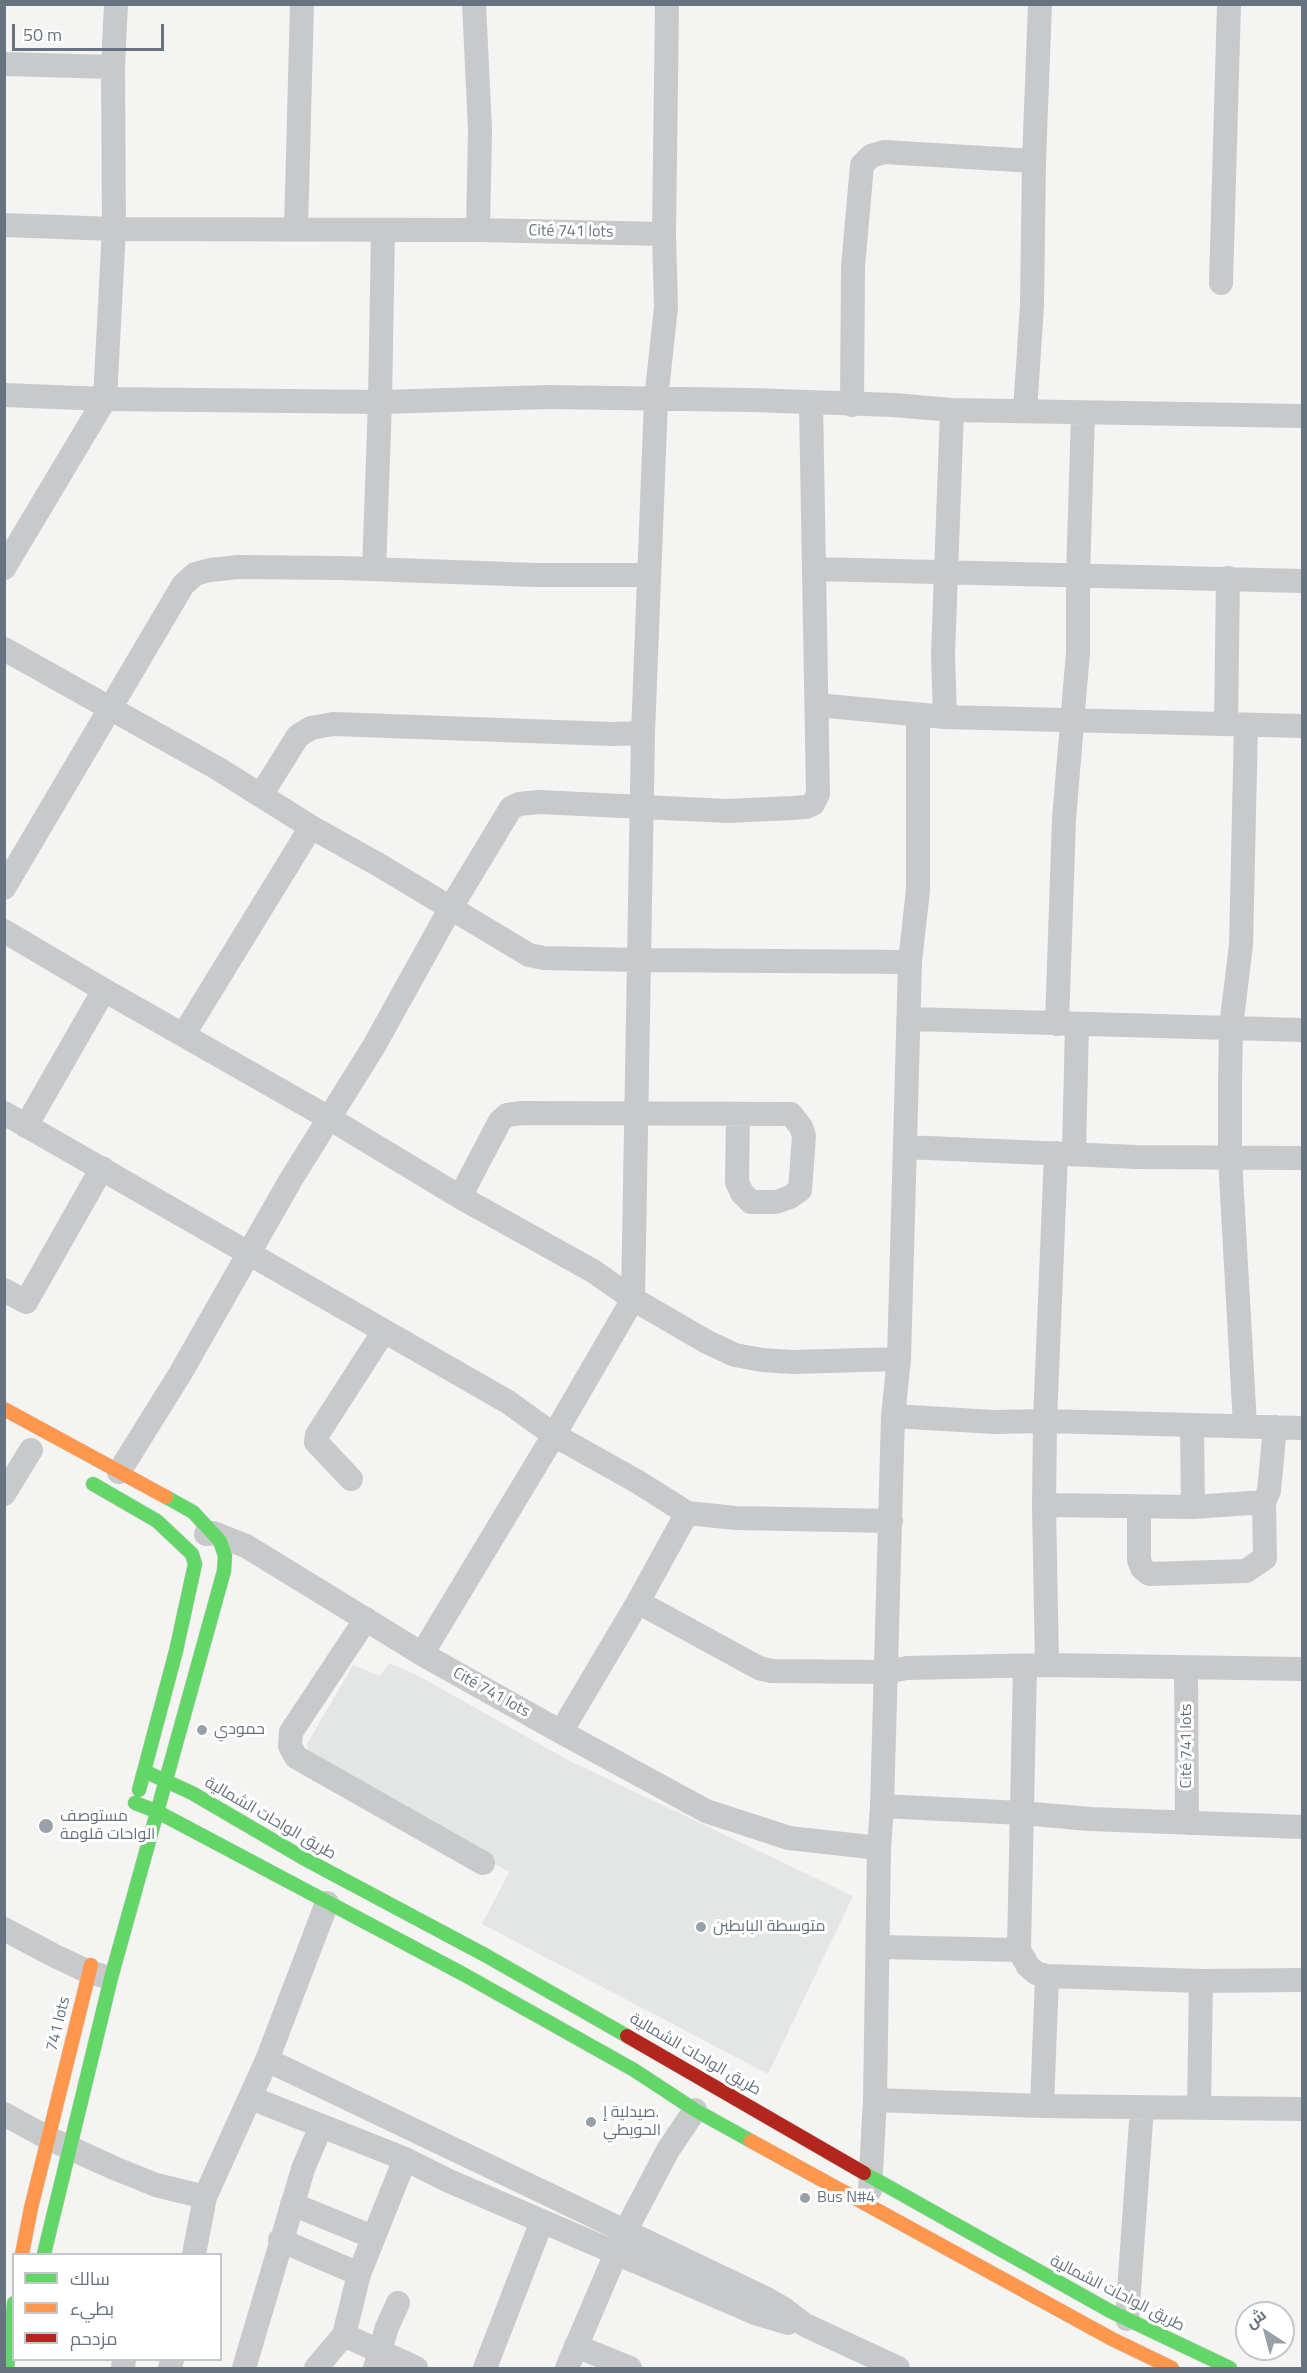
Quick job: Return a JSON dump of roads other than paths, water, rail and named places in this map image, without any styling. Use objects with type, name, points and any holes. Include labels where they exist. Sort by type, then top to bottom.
[{"type":"main road","points":[[4,1409],[193,1512],[213,1533],[224,1551],[224,1571],[167,1780],[99,1966],[71,2148],[44,2253]]},
{"type":"main road","points":[[79,1476],[158,1521],[192,1554],[195,1564],[176,1651],[134,1809],[156,1811],[535,2014],[634,2070],[695,2110],[868,2207],[1112,2339],[1172,2368]]},
{"type":"main road","name":"طريق الواحات الشمالية","points":[[144,1771],[167,1780],[305,1859],[495,1960],[997,2248],[1127,2319],[1230,2368]]},
{"type":"main road","name":"741 lots","points":[[22,2253],[48,2138],[99,1966]]},
{"type":"main road","points":[[7,2368],[10,2313]]},
{"type":"street","points":[[4,567],[105,399],[114,229],[113,66],[116,4]]},
{"type":"street","points":[[296,229],[302,4]]},
{"type":"street","points":[[474,4],[480,129],[478,230]]},
{"type":"street","points":[[422,1654],[633,1299],[643,733],[656,400],[666,307],[664,234],[667,4]]},
{"type":"street","points":[[1025,411],[1032,305],[1034,161],[1040,4]]},
{"type":"street","points":[[1221,283],[1229,4]]},
{"type":"street","points":[[4,63],[113,66]]},
{"type":"street","points":[[852,405],[853,267],[862,165],[871,156],[884,152],[1034,161]]},
{"type":"street","name":"Cité 741 lots","points":[[4,225],[114,229],[478,230],[664,234]]},
{"type":"street","points":[[374,569],[383,231]]},
{"type":"street","points":[[4,395],[105,399],[380,402],[548,397],[894,405],[952,410],[1083,414],[1302,416]]},
{"type":"street","points":[[119,1472],[213,1317],[248,1252],[374,1046],[450,909],[512,808],[519,804],[539,802],[727,811],[806,807],[813,804],[818,794],[811,403]]},
{"type":"street","points":[[945,717],[943,655],[948,574],[952,410]]},
{"type":"street","points":[[1083,414],[1078,652],[1064,819],[1067,1025],[1065,1153],[1045,1421],[1044,1505],[1036,1666],[1021,1813],[1019,1950],[1028,1966],[1036,1973],[1047,1976],[1201,1981],[1302,1980]]},
{"type":"street","points":[[4,888],[183,585],[195,574],[238,567],[536,575],[650,575]]},
{"type":"street","points":[[815,569],[1302,581]]},
{"type":"street","points":[[1228,578],[1236,724],[1241,945],[1231,1027],[1230,1158],[1245,1425]]},
{"type":"street","points":[[4,649],[261,795],[311,827],[529,955],[544,958],[638,960],[910,962]]},
{"type":"street","points":[[817,705],[945,717],[1302,726]]},
{"type":"street","points":[[868,2207],[872,2175],[875,2100],[879,1848],[893,1416],[899,1359],[910,962],[918,890],[918,715]]},
{"type":"street","points":[[261,795],[298,736],[311,728],[333,724],[601,734],[643,733]]},
{"type":"street","points":[[184,1034],[311,827]]},
{"type":"street","points":[[4,931],[329,1118],[460,1197],[593,1271],[633,1299],[707,1342],[735,1355],[792,1362],[899,1359]]},
{"type":"street","points":[[26,1126],[104,990]]},
{"type":"street","points":[[910,1019],[1302,1030]]},
{"type":"street","points":[[4,1113],[508,1402],[554,1435],[638,1482],[687,1513],[736,1518],[891,1521]]},
{"type":"street","points":[[460,1197],[491,1136],[500,1121],[507,1115],[522,1113],[738,1114]]},
{"type":"street","points":[[905,1147],[1136,1157],[1302,1158]]},
{"type":"street","points":[[4,1290],[26,1302],[102,1168]]},
{"type":"street","points":[[351,1479],[316,1442],[316,1435],[384,1331]]},
{"type":"street","points":[[893,1416],[994,1422],[1045,1421],[1302,1428]]},
{"type":"street","points":[[1192,1426],[1193,1507]]},
{"type":"street","points":[[1139,1507],[1139,1560],[1142,1568],[1149,1574],[1246,1571],[1265,1558],[1264,1502],[1269,1491],[1275,1427]]},
{"type":"street","points":[[4,1494],[31,1450]]},
{"type":"street","points":[[1044,1505],[1193,1507],[1264,1502]]},
{"type":"street","points":[[561,1732],[638,1602],[687,1513]]},
{"type":"street","points":[[178,1539],[213,1533]]},
{"type":"street","name":"Cité 741 lots","points":[[213,1533],[246,1546],[422,1654],[706,1810],[789,1838],[879,1848]]},
{"type":"street","points":[[638,1602],[759,1668],[785,1672],[885,1672],[907,1668],[1036,1666],[1302,1669]]},
{"type":"street","points":[[366,1619],[291,1732],[290,1746],[296,1757],[483,1863]]},
{"type":"street","name":"Cité 741 lots","points":[[1186,1668],[1187,1823]]},
{"type":"street","points":[[882,1806],[1021,1813],[1090,1820],[1302,1827]]},
{"type":"street","points":[[194,2253],[204,2197],[267,2060],[327,1903]]},
{"type":"street","points":[[4,1929],[99,1966]]},
{"type":"street","points":[[879,1947],[1019,1950]]},
{"type":"street","points":[[1042,2106],[1047,1976]]},
{"type":"street","points":[[1199,2108],[1201,1981]]},
{"type":"street","points":[[267,2060],[539,2192],[621,2241],[755,2313],[781,2322],[805,2325],[870,2363],[898,2368]]},
{"type":"street","points":[[251,2098],[405,2159],[449,2181],[542,2221],[621,2241]]},
{"type":"street","points":[[875,2100],[1042,2106],[1302,2109]]},
{"type":"street","points":[[1127,2319],[1142,2107]]},
{"type":"street","points":[[567,2368],[621,2241],[669,2150],[695,2110]]},
{"type":"street","points":[[4,2114],[48,2138],[156,2185],[204,2197]]},
{"type":"street","points":[[244,2368],[280,2240],[303,2169],[321,2126]]},
{"type":"street","points":[[316,2368],[344,2335],[359,2274],[405,2159]]},
{"type":"street","points":[[292,2205],[373,2237]]},
{"type":"street","points":[[485,2368],[542,2221]]},
{"type":"street","points":[[280,2240],[359,2274]]},
{"type":"street","points":[[377,2360],[398,2303]]},
{"type":"street","points":[[344,2335],[377,2360],[416,2368]]},
{"type":"street","points":[[576,2346],[630,2368]]},
{"type":"place","name":"حمودي","points":[[202,1730]]},
{"type":"place","name":"مستوصف الواحات قلومة","points":[[46,1826]]},
{"type":"place","name":"متوسطة البابطين","points":[[701,1927]]},
{"type":"place","name":"صيدلية إ. الحويطي","points":[[591,2122]]},
{"type":"place","name":"Bus N#4","points":[[805,2198]]}]
